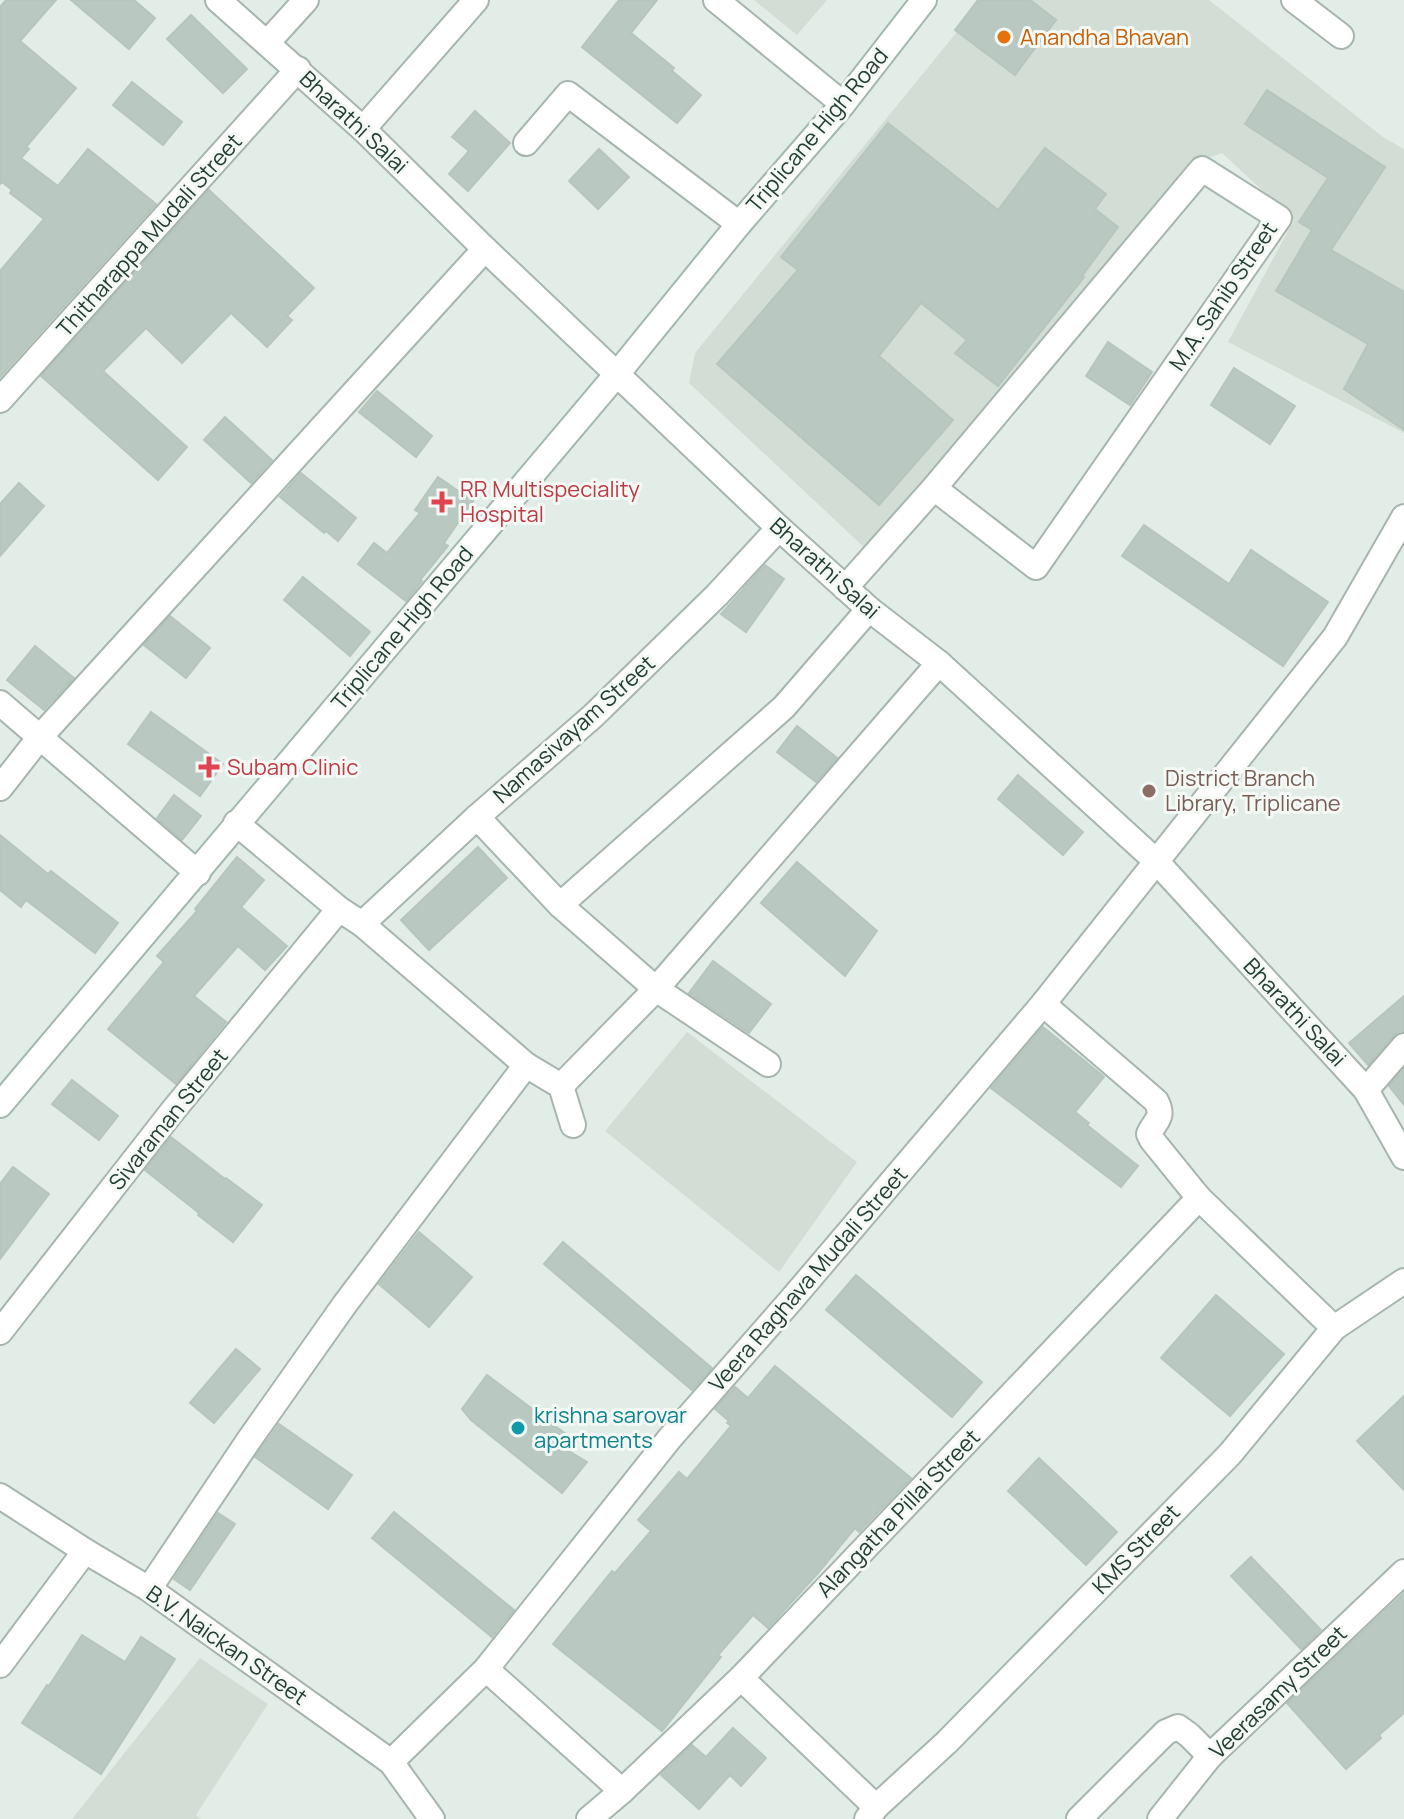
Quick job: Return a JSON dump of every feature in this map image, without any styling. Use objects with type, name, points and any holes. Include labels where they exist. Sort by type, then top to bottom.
[{"type":"street","name":"Bharathi Salai","points":[[218,0],[363,129],[779,528],[869,609],[939,663],[1156,861],[1366,1090],[1404,1157]]},
{"type":"street","points":[[267,43],[306,0]]},
{"type":"street","points":[[363,129],[476,0]]},
{"type":"street","points":[[716,0],[843,104]]},
{"type":"street","name":"Triplicane High Road","points":[[0,1105],[843,104],[924,0]]},
{"type":"street","points":[[1294,0],[1341,36]]},
{"type":"street","name":"Thitharappa Mudali Street","points":[[0,400],[298,69]]},
{"type":"street","points":[[526,143],[568,94],[739,224]]},
{"type":"street","name":"M.A. Sahib Street","points":[[845,588],[934,488],[1202,169],[1279,218],[1036,567],[934,488]]},
{"type":"street","points":[[0,788],[40,737],[485,249]]},
{"type":"street","name":"Veera Raghava Mudali Street","points":[[391,1762],[486,1669],[670,1438],[1043,1004],[1335,637],[1404,517]]},
{"type":"street","name":"Namasivayam Street","points":[[362,924],[477,817],[593,716],[717,595],[779,528]]},
{"type":"street","points":[[560,905],[784,707],[869,609]]},
{"type":"street","points":[[561,1086],[656,989],[939,663]]},
{"type":"street","points":[[0,703],[198,873]]},
{"type":"street","points":[[477,817],[560,905],[656,989],[768,1064]]},
{"type":"street","points":[[236,823],[339,909],[362,924],[526,1065],[561,1086],[573,1125]]},
{"type":"street","name":"Sivaraman Street","points":[[0,1332],[171,1113],[339,909]]},
{"type":"street","points":[[1043,1004],[1156,1101],[1160,1109],[1159,1119],[1149,1134],[1152,1140],[1199,1198],[1334,1328]]},
{"type":"street","points":[[1366,1090],[1404,1046]]},
{"type":"street","points":[[149,1589],[345,1304],[526,1065]]},
{"type":"street","name":"Alangatha Pillai Street","points":[[589,1819],[741,1678],[1199,1198]]},
{"type":"street","name":"KMS Street","points":[[872,1813],[947,1742],[1230,1454],[1334,1328],[1404,1281]]},
{"type":"street","name":"B.V. Naickan Street","points":[[0,1496],[149,1589],[391,1762],[432,1819]]},
{"type":"street","points":[[0,1665],[85,1551]]},
{"type":"street","name":"Veerasamy Street","points":[[1160,1819],[1210,1756],[1404,1572]]},
{"type":"street","points":[[486,1669],[622,1791]]},
{"type":"street","points":[[741,1678],[872,1813]]},
{"type":"street","points":[[1079,1819],[1166,1732],[1178,1727],[1210,1756]]},
{"type":"shaded area","points":[[754,0],[827,0],[797,35]]},
{"type":"shaded area","points":[[983,0],[1209,0],[1383,137],[1404,149],[1404,433],[1228,342],[1294,220],[1222,153],[1187,165],[935,477],[868,551],[689,383],[695,353]]},
{"type":"shaded area","points":[[687,1032],[857,1162],[779,1272],[605,1131]]},
{"type":"shaded area","points":[[200,1658],[268,1704],[196,1815],[201,1819],[72,1819]]},
{"type":"building","points":[[6,0],[56,0],[20,41],[76,88],[26,147],[29,149],[21,158],[58,186],[88,149],[156,204],[0,377],[0,271],[44,219],[10,193],[12,190],[2,182],[0,184],[0,7]]},
{"type":"building","points":[[71,0],[134,0],[155,18],[129,49]]},
{"type":"building","points":[[619,0],[657,0],[631,33],[701,95],[677,123],[582,47]]},
{"type":"building","name":"Anandha Bhavan","points":[[978,0],[1030,0],[1056,20],[1015,75],[955,30]]},
{"type":"building","points":[[191,15],[247,69],[223,93],[167,39]]},
{"type":"building","points":[[132,82],[182,122],[163,145],[113,105]]},
{"type":"building","points":[[1267,90],[1385,167],[1331,250],[1404,292],[1404,430],[1344,389],[1368,344],[1276,291],[1312,230],[1299,222],[1328,178],[1245,124]]},
{"type":"building","points":[[475,111],[510,143],[468,191],[449,174],[469,151],[452,137]]},
{"type":"building","points":[[888,123],[998,210],[1045,148],[1106,194],[1095,209],[1118,227],[1084,277],[998,386],[955,353],[967,340],[921,303],[879,356],[953,420],[879,505],[717,364],[798,270],[781,257]]},
{"type":"building","points":[[599,149],[629,177],[598,209],[569,181]]},
{"type":"building","points":[[209,190],[314,288],[287,316],[292,320],[267,347],[231,313],[182,363],[146,328],[103,371],[187,447],[158,480],[41,376]]},
{"type":"building","points":[[1108,342],[1152,372],[1130,405],[1086,376]]},
{"type":"building","points":[[1234,368],[1295,406],[1270,444],[1211,405]]},
{"type":"building","points":[[377,391],[432,436],[416,457],[359,412]]},
{"type":"building","points":[[225,417],[272,460],[251,483],[204,440]]},
{"type":"building","points":[[301,473],[356,518],[338,541],[280,497]]},
{"type":"building","points":[[438,477],[473,501],[444,543],[448,546],[406,601],[358,564],[374,543],[387,553],[420,513],[415,510]]},
{"type":"building","points":[[19,483],[44,506],[0,556],[0,504]]},
{"type":"building","points":[[1144,525],[1229,584],[1251,550],[1328,602],[1283,666],[1122,556]]},
{"type":"building","points":[[765,565],[784,579],[746,632],[721,614]]},
{"type":"building","points":[[303,577],[370,632],[350,656],[284,600]]},
{"type":"building","points":[[170,616],[210,648],[186,678],[144,645]]},
{"type":"building","points":[[35,646],[74,678],[44,710],[7,680]]},
{"type":"building","points":[[151,712],[223,764],[200,796],[128,744]]},
{"type":"building","points":[[797,726],[837,758],[816,782],[777,752]]},
{"type":"building","points":[[1018,775],[1083,832],[1063,855],[998,799]]},
{"type":"building","points":[[174,795],[201,816],[182,840],[157,818]]},
{"type":"building","points":[[0,835],[48,874],[51,871],[118,923],[95,953],[26,900],[21,907],[0,890]]},
{"type":"building","points":[[478,847],[507,878],[429,950],[401,920]]},
{"type":"building","points":[[237,857],[264,880],[241,907],[287,946],[265,970],[238,946],[194,996],[226,1022],[176,1084],[108,1029],[164,962],[157,956],[197,911],[195,909]]},
{"type":"building","points":[[797,862],[877,931],[845,976],[761,903]]},
{"type":"building","points":[[713,961],[771,1004],[749,1033],[689,993]]},
{"type":"building","points":[[1404,996],[1404,1031],[1393,1036],[1368,1065],[1349,1043]]},
{"type":"building","points":[[1043,1027],[1104,1077],[1075,1112],[1138,1166],[1121,1187],[991,1088]]},
{"type":"building","points":[[1404,1069],[1404,1105],[1389,1086]]},
{"type":"building","points":[[72,1080],[118,1116],[99,1140],[52,1104]]},
{"type":"building","points":[[171,1137],[262,1205],[233,1242],[145,1170]]},
{"type":"building","points":[[13,1167],[49,1194],[0,1259],[0,1184]]},
{"type":"building","points":[[419,1232],[472,1277],[429,1327],[379,1284]]},
{"type":"building","points":[[563,1242],[712,1368],[692,1390],[544,1264]]},
{"type":"building","points":[[856,1275],[982,1382],[952,1417],[826,1310]]},
{"type":"building","points":[[1216,1295],[1284,1354],[1230,1416],[1161,1358]]},
{"type":"building","points":[[236,1349],[260,1369],[214,1423],[190,1403]]},
{"type":"building","points":[[775,1366],[911,1478],[859,1532],[855,1528],[768,1628],[753,1615],[718,1655],[721,1657],[662,1731],[553,1644],[612,1571],[615,1573],[651,1531],[638,1520],[679,1472],[687,1479],[731,1426],[715,1409],[735,1387],[748,1398]]},
{"type":"building","name":"krishna sarovar apartments","points":[[487,1375],[567,1435],[559,1445],[587,1462],[562,1493],[471,1420],[462,1409]]},
{"type":"building","points":[[1404,1396],[1404,1490],[1357,1441]]},
{"type":"building","points":[[279,1424],[352,1475],[328,1509],[255,1457]]},
{"type":"building","points":[[1039,1458],[1117,1532],[1086,1565],[1008,1491]]},
{"type":"building","points":[[394,1512],[514,1610],[492,1637],[372,1538]]},
{"type":"building","points":[[218,1513],[235,1524],[190,1590],[174,1579]]},
{"type":"building","points":[[1251,1557],[1321,1630],[1301,1649],[1231,1576]]},
{"type":"building","points":[[1404,1593],[1404,1713],[1346,1769],[1287,1703]]},
{"type":"building","points":[[82,1635],[125,1662],[141,1637],[175,1659],[101,1774],[22,1723]]},
{"type":"building","points":[[733,1728],[766,1758],[741,1786],[730,1775],[699,1809],[661,1775],[692,1745],[706,1757]]},
{"type":"place","name":"Anandha Bhavan","points":[[1004,37]]},
{"type":"place","name":"RR Multispeciality Hospital","points":[[442,502]]},
{"type":"place","name":"Subam Clinic","points":[[209,767]]},
{"type":"place","name":"District Branch Library, Triplicane","points":[[1149,791]]},
{"type":"place","name":"krishna sarovar apartments","points":[[518,1428]]}]
